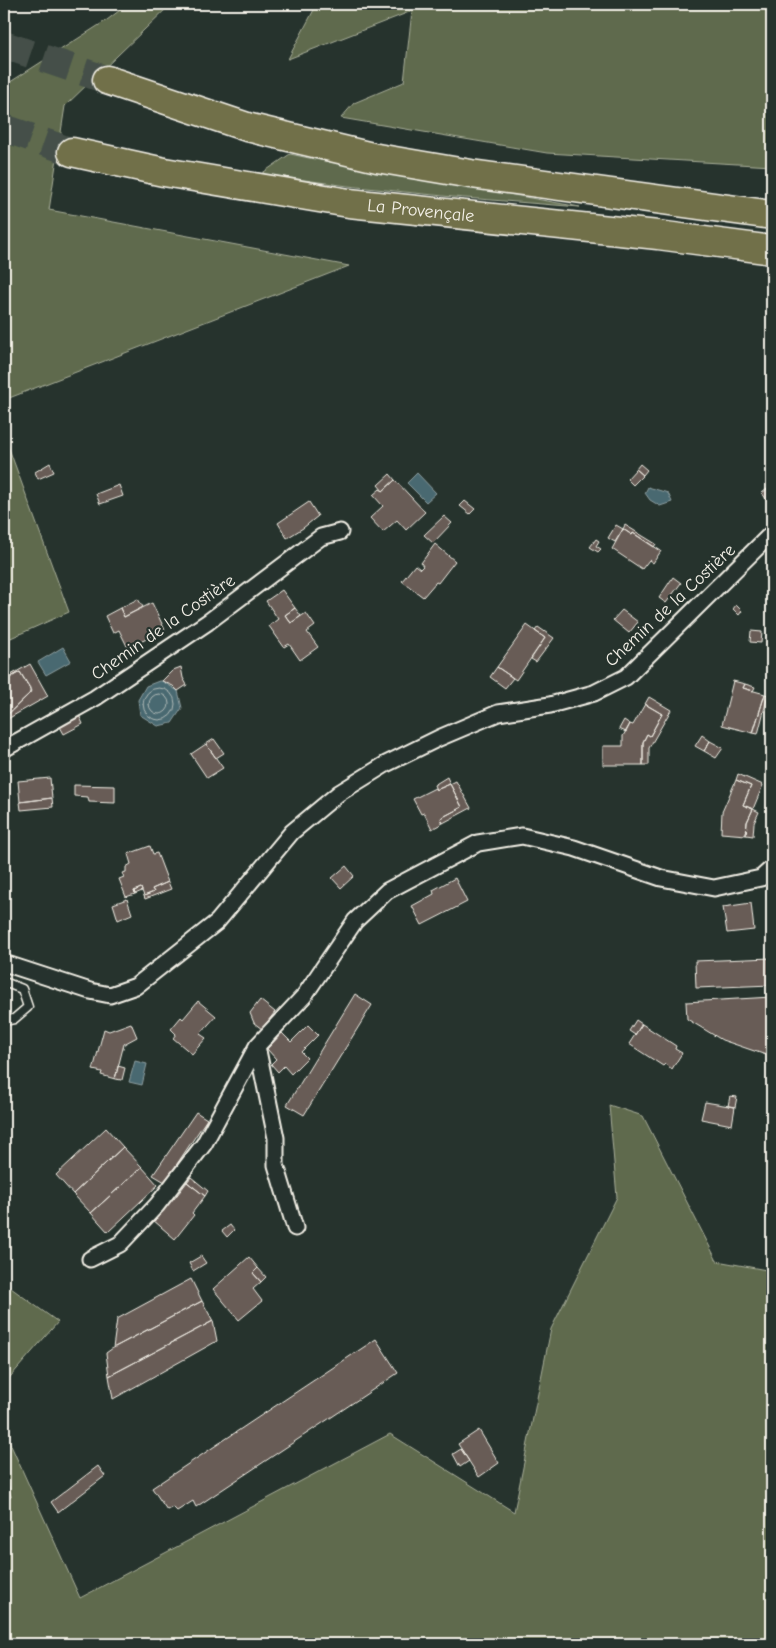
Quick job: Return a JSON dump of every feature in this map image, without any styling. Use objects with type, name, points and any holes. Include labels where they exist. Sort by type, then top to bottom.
[{"type":"highway","points":[[108,80],[248,127],[377,158],[471,174],[772,214]]},
{"type":"highway","name":"La Provençale","points":[[72,152],[175,174],[349,203],[658,235],[772,250]]},
{"type":"street","name":"Chemin de la Costière","points":[[4,749],[95,698],[208,622],[321,537],[340,532]]},
{"type":"street","name":"Chemin de la Costière","points":[[4,964],[90,991],[110,994],[136,986],[217,922],[292,832],[339,793],[386,764],[439,738],[498,713],[550,705],[594,693],[626,677],[772,534]]},
{"type":"street","points":[[90,1259],[120,1244],[157,1204],[204,1144],[257,1046],[304,996],[355,921],[387,891],[478,843],[522,836],[574,848],[661,878],[714,888],[761,878],[772,868]]},
{"type":"street","points":[[257,1046],[276,1138],[276,1165],[295,1228]]},
{"type":"lane","points":[[4,982],[22,989],[28,1007],[14,1019],[4,1021]]},
{"type":"green space","points":[[128,4],[171,4],[65,106],[49,210],[349,266],[4,400],[4,86],[107,20]]},
{"type":"green space","points":[[317,4],[772,4],[772,166],[547,153],[341,118],[354,103],[404,82],[412,11],[288,59]]},
{"type":"green space","points":[[290,154],[580,207],[453,197],[348,186],[261,174]]},
{"type":"green space","points":[[4,435],[69,612],[4,641]]},
{"type":"green space","points":[[609,1105],[643,1116],[717,1261],[772,1271],[772,1644],[4,1644],[4,1430],[80,1598],[390,1434],[514,1512],[551,1329],[617,1197]]},
{"type":"green space","points":[[4,1283],[58,1322],[4,1384]]},
{"type":"water","points":[[417,473],[436,493],[426,502],[407,483]]},
{"type":"water","points":[[648,487],[668,493],[672,502],[660,506],[650,500],[645,493]]},
{"type":"water","points":[[63,647],[71,661],[46,675],[38,662]]},
{"type":"water","points":[[159,681],[178,691],[182,708],[172,723],[158,726],[140,715],[138,700],[146,686]]},
{"type":"water","points":[[135,1061],[147,1064],[142,1085],[129,1082]]},
{"type":"building","points":[[50,463],[54,472],[38,479],[35,472]]},
{"type":"building","points":[[640,464],[647,470],[643,475],[636,469]]},
{"type":"building","points":[[636,469],[643,475],[633,485],[627,479]]},
{"type":"building","points":[[390,474],[395,480],[383,491],[378,485]]},
{"type":"building","points":[[395,480],[425,512],[406,530],[397,520],[383,532],[370,518],[383,506],[373,495],[380,489],[383,491]]},
{"type":"building","points":[[119,485],[123,496],[100,504],[96,494]]},
{"type":"building","points":[[772,485],[772,505],[771,506],[762,493]]},
{"type":"building","points":[[465,501],[475,509],[470,514],[460,506]]},
{"type":"building","points":[[309,502],[318,516],[287,538],[278,523]]},
{"type":"building","points":[[444,516],[452,523],[433,543],[424,535]]},
{"type":"building","points":[[616,525],[623,529],[615,542],[608,538]]},
{"type":"building","points":[[625,525],[656,544],[654,547],[633,533],[632,535],[623,529]]},
{"type":"building","points":[[623,529],[632,535],[633,533],[661,551],[653,563],[649,560],[642,569],[612,549]]},
{"type":"building","points":[[596,539],[599,541],[596,546],[601,549],[598,552],[590,547]]},
{"type":"building","points":[[435,544],[455,561],[438,583],[436,582],[423,597],[402,581],[415,565],[420,569],[423,566],[421,563]]},
{"type":"building","points":[[673,577],[681,583],[666,603],[659,598]]},
{"type":"building","points":[[282,590],[295,608],[285,615],[291,623],[306,613],[315,626],[307,632],[318,647],[300,660],[289,644],[284,647],[269,626],[278,619],[266,601]]},
{"type":"building","points":[[138,599],[143,607],[124,617],[120,608]]},
{"type":"building","points":[[152,603],[165,630],[128,648],[119,630],[113,633],[105,616],[120,608],[124,617]]},
{"type":"building","points":[[736,605],[742,611],[739,615],[733,609]]},
{"type":"building","points":[[295,608],[301,616],[291,623],[285,615]]},
{"type":"building","points":[[622,610],[638,622],[629,633],[613,620]]},
{"type":"building","points":[[527,625],[545,638],[516,680],[497,667]]},
{"type":"building","points":[[538,627],[554,638],[536,662],[531,659],[545,638],[535,631]]},
{"type":"building","points":[[751,631],[762,632],[761,643],[750,642]]},
{"type":"building","points":[[30,664],[48,696],[4,721],[4,718],[31,691],[20,672],[4,681],[4,679]]},
{"type":"building","points":[[181,667],[183,678],[187,685],[178,691],[173,686],[162,681],[173,670]]},
{"type":"building","points":[[497,667],[513,678],[505,688],[490,677]]},
{"type":"building","points":[[20,672],[30,688],[30,693],[4,718],[4,681]]},
{"type":"building","points":[[733,681],[745,684],[743,688],[765,694],[753,733],[722,725]]},
{"type":"building","points":[[745,684],[755,687],[753,691],[743,688]]},
{"type":"building","points":[[765,694],[768,695],[758,734],[753,733]]},
{"type":"building","points":[[649,697],[671,710],[649,748],[649,765],[643,765],[643,742],[647,734],[650,736],[662,714],[645,704]]},
{"type":"building","points":[[645,704],[662,714],[650,736],[647,734],[643,742],[643,765],[603,765],[603,746],[623,746],[623,736],[630,724],[633,725]]},
{"type":"building","points":[[79,715],[83,724],[64,734],[59,725]]},
{"type":"building","points":[[624,720],[630,724],[626,732],[619,729]]},
{"type":"building","points":[[702,735],[710,741],[704,751],[695,746]]},
{"type":"building","points":[[214,739],[224,753],[216,758],[206,744]]},
{"type":"building","points":[[710,741],[723,748],[716,758],[704,751]]},
{"type":"building","points":[[206,744],[223,768],[207,778],[191,754]]},
{"type":"building","points":[[738,774],[763,785],[753,809],[743,805],[751,786],[736,780]]},
{"type":"building","points":[[447,777],[450,784],[436,790],[434,785]]},
{"type":"building","points":[[50,778],[52,798],[20,802],[18,781]]},
{"type":"building","points":[[736,780],[751,786],[743,805],[753,809],[747,822],[746,835],[721,833],[722,812]]},
{"type":"building","points":[[456,781],[471,808],[443,823],[441,818],[462,807],[450,784]]},
{"type":"building","points":[[450,784],[462,807],[441,818],[443,823],[432,829],[424,813],[421,814],[413,799],[435,788],[436,790]]},
{"type":"building","points":[[74,785],[115,786],[115,803],[89,802],[88,797],[74,796]]},
{"type":"building","points":[[52,798],[53,807],[21,810],[20,802]]},
{"type":"building","points":[[753,809],[759,812],[754,823],[753,836],[746,835],[747,822]]},
{"type":"building","points":[[150,846],[153,854],[157,853],[168,882],[152,889],[154,892],[144,896],[141,888],[134,891],[135,894],[126,897],[119,879],[124,877],[122,873],[126,872],[126,867],[131,864],[128,854]]},
{"type":"building","points":[[346,866],[354,876],[341,888],[332,878]]},
{"type":"building","points":[[455,878],[467,902],[422,925],[412,906],[434,894],[433,890]]},
{"type":"building","points":[[168,882],[171,889],[145,899],[144,896],[154,892],[152,889]]},
{"type":"building","points":[[141,888],[142,891],[135,894],[134,891]]},
{"type":"building","points":[[127,899],[132,914],[118,920],[113,904]]},
{"type":"building","points":[[751,903],[754,930],[727,933],[723,907]]},
{"type":"building","points":[[772,958],[772,985],[696,988],[695,961]]},
{"type":"building","points":[[355,994],[372,1005],[304,1115],[287,1105]]},
{"type":"building","points":[[772,997],[772,1057],[722,1040],[687,1019],[686,1002]]},
{"type":"building","points":[[260,1000],[275,1012],[262,1029],[254,1023],[250,1013]]},
{"type":"building","points":[[198,1001],[216,1016],[200,1034],[206,1038],[192,1054],[173,1038],[176,1034],[171,1029],[181,1017],[183,1019]]},
{"type":"building","points":[[636,1020],[642,1024],[635,1035],[629,1031]]},
{"type":"building","points":[[131,1023],[137,1037],[124,1044],[115,1079],[101,1075],[102,1072],[93,1070],[104,1029],[109,1031]]},
{"type":"building","points":[[642,1024],[676,1046],[675,1049],[682,1053],[672,1069],[665,1064],[663,1066],[629,1044]]},
{"type":"building","points":[[308,1025],[318,1035],[301,1052],[307,1058],[291,1074],[284,1066],[278,1072],[271,1064],[276,1059],[267,1049],[282,1033],[291,1042]]},
{"type":"building","points":[[118,1066],[125,1068],[122,1080],[115,1079]]},
{"type":"building","points":[[730,1096],[737,1097],[735,1107],[728,1106]]},
{"type":"building","points":[[705,1102],[735,1107],[732,1125],[701,1119]]},
{"type":"building","points":[[196,1112],[207,1119],[165,1182],[153,1175]]},
{"type":"building","points":[[106,1128],[123,1147],[73,1194],[56,1175]]},
{"type":"building","points":[[123,1147],[142,1167],[91,1213],[73,1194]]},
{"type":"building","points":[[142,1167],[158,1185],[108,1232],[91,1213]]},
{"type":"building","points":[[191,1177],[208,1191],[205,1196],[187,1182]]},
{"type":"building","points":[[187,1182],[205,1196],[192,1213],[194,1215],[175,1239],[153,1220],[172,1197],[174,1199]]},
{"type":"building","points":[[230,1225],[234,1230],[227,1237],[222,1231]]},
{"type":"building","points":[[201,1256],[206,1263],[193,1271],[189,1263]]},
{"type":"building","points":[[249,1257],[258,1268],[253,1273],[261,1282],[253,1289],[262,1301],[239,1320],[213,1289]]},
{"type":"building","points":[[258,1268],[266,1277],[261,1282],[253,1273]]},
{"type":"building","points":[[191,1279],[202,1301],[113,1348],[117,1319]]},
{"type":"building","points":[[202,1301],[213,1321],[109,1376],[106,1353]]},
{"type":"building","points":[[213,1321],[217,1341],[113,1399],[109,1376]]},
{"type":"building","points":[[376,1339],[398,1373],[196,1507],[193,1501],[177,1511],[173,1507],[167,1510],[152,1488]]},
{"type":"building","points":[[479,1430],[499,1463],[479,1477],[458,1444]]},
{"type":"building","points":[[461,1449],[469,1461],[460,1467],[453,1454]]},
{"type":"building","points":[[98,1466],[105,1476],[58,1512],[51,1502]]},
{"type":"building","points":[[8,1483],[11,1497],[4,1499],[4,1485]]},
{"type":"tunnel","points":[[4,45],[107,80]]},
{"type":"tunnel","points":[[4,128],[72,152]]}]
